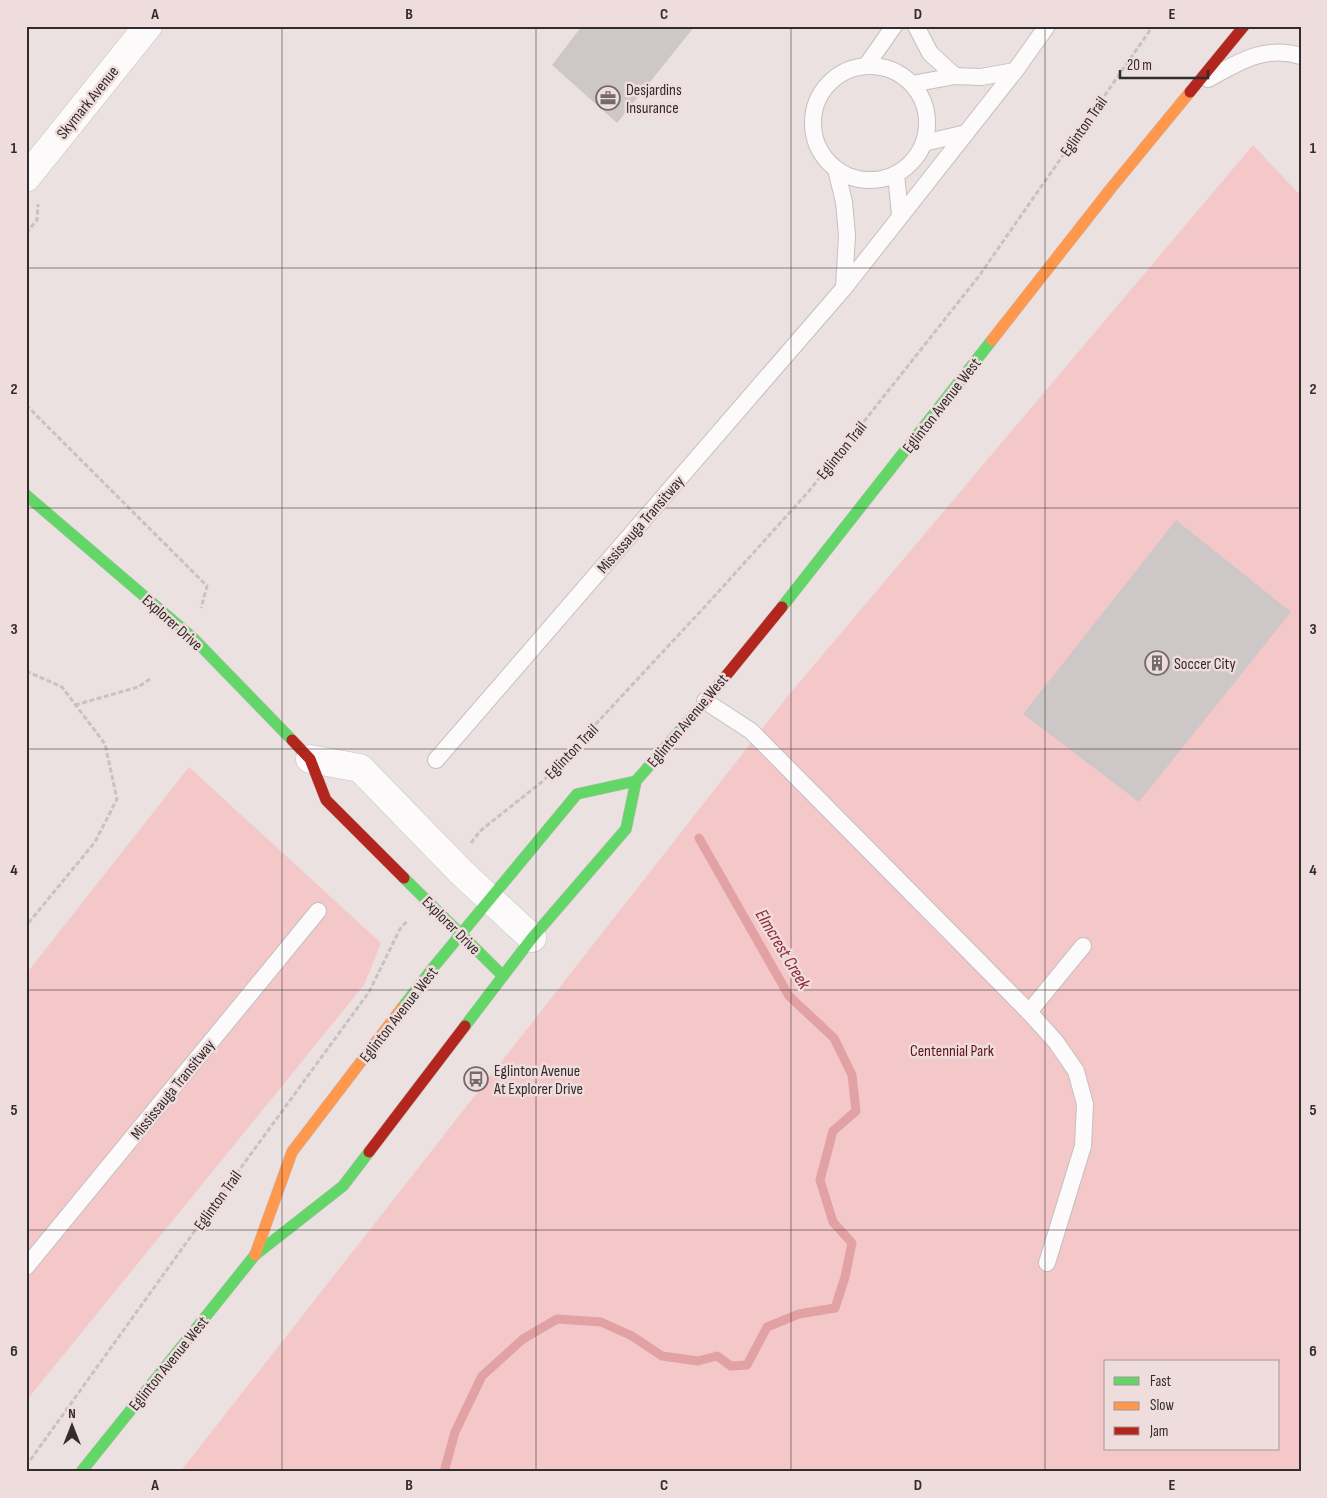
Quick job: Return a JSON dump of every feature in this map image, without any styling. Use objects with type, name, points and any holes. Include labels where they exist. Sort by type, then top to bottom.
[{"type":"main road","name":"Eglinton Avenue West","points":[[81,1472],[255,1255],[343,1186],[532,938],[626,829],[636,781],[705,701],[832,545],[1112,187],[1244,26]]},
{"type":"main road","name":"Explorer Drive","points":[[26,495],[192,637],[310,759],[326,800],[503,976]]},
{"type":"main road","name":"Eglinton Avenue West","points":[[255,1255],[292,1152],[432,969],[577,794],[636,781]]},
{"type":"street","name":"Skymark Avenue","points":[[26,178],[148,26]]},
{"type":"street","points":[[310,759],[360,768],[489,899],[532,938]]},
{"type":"lane","points":[[866,66],[894,26]]},
{"type":"lane","points":[[916,26],[930,53],[955,76]]},
{"type":"lane","name":"Mississauga Transitway","points":[[436,760],[844,288],[1015,71],[1047,26]]},
{"type":"lane","points":[[1195,86],[1241,61],[1259,54],[1275,52],[1301,56]]},
{"type":"lane","points":[[866,66],[895,72],[912,84],[923,102],[928,122],[924,143],[913,161],[896,174],[876,180],[855,178],[836,169],[822,154],[814,134],[814,114],[821,94],[835,78],[854,68],[866,66]]},
{"type":"lane","points":[[912,84],[955,76],[980,77],[1015,71]]},
{"type":"lane","points":[[924,143],[966,133]]},
{"type":"lane","points":[[836,169],[844,202],[847,236],[844,288]]},
{"type":"lane","points":[[896,174],[900,215]]},
{"type":"lane","points":[[705,701],[751,731],[1029,1012],[1056,1042],[1076,1070],[1085,1104],[1084,1146],[1047,1263]]},
{"type":"lane","name":"Mississauga Transitway","points":[[26,1267],[318,911]]},
{"type":"lane","points":[[1029,1012],[1084,946]]},
{"type":"path","name":"Eglinton Trail","points":[[480,831],[543,781],[809,491],[979,276],[1153,26]]},
{"type":"path","points":[[26,405],[207,586],[192,637]]},
{"type":"path","points":[[26,671],[62,687],[105,744],[117,799],[95,842],[26,926]]},
{"type":"path","points":[[75,705],[138,687],[150,679]]},
{"type":"path","name":"Eglinton Trail","points":[[26,1466],[369,992],[400,929]]},
{"type":"green space","name":"Centennial Park","points":[[1253,145],[1301,196],[1301,1472],[180,1472],[787,697]]},
{"type":"green space","points":[[189,767],[381,943],[364,985],[26,1401],[26,974]]},
{"type":"building","points":[[582,26],[695,26],[617,123],[552,65]]},
{"type":"building","name":"Soccer City","points":[[1176,520],[1291,612],[1139,802],[1023,714]]},
{"type":"waterway","name":"Elmcrest Creek","points":[[444,1472],[455,1432],[482,1376],[523,1339],[557,1319],[601,1322],[632,1336],[662,1356],[698,1361],[717,1356],[731,1366],[747,1365],[767,1327],[799,1314],[835,1308],[845,1277],[852,1243],[833,1222],[820,1180],[833,1131],[856,1111],[852,1075],[834,1038],[789,996],[699,838]]},
{"type":"traffic: fast","points":[[782,607],[992,340]]},
{"type":"traffic: fast","points":[[26,495],[192,637],[292,740]]},
{"type":"traffic: fast","points":[[465,1026],[532,938],[626,829],[636,781],[703,704]]},
{"type":"traffic: fast","points":[[402,1008],[577,794],[636,781]]},
{"type":"traffic: fast","points":[[404,878],[503,976]]},
{"type":"traffic: fast","points":[[81,1472],[255,1255],[343,1186],[369,1152]]},
{"type":"traffic: slow","points":[[992,340],[1112,187],[1190,92]]},
{"type":"traffic: slow","points":[[255,1255],[292,1152],[402,1008]]},
{"type":"traffic: jam","points":[[1190,92],[1244,26]]},
{"type":"traffic: jam","points":[[703,704],[782,607]]},
{"type":"traffic: jam","points":[[292,740],[310,759],[326,800],[404,878]]},
{"type":"traffic: jam","points":[[369,1152],[465,1026]]},
{"type":"place","name":"Desjardins Insurance","points":[[608,98]]},
{"type":"place","name":"Soccer City","points":[[1157,663]]},
{"type":"place","name":"Eglinton Avenue At Explorer Drive","points":[[476,1079]]}]
